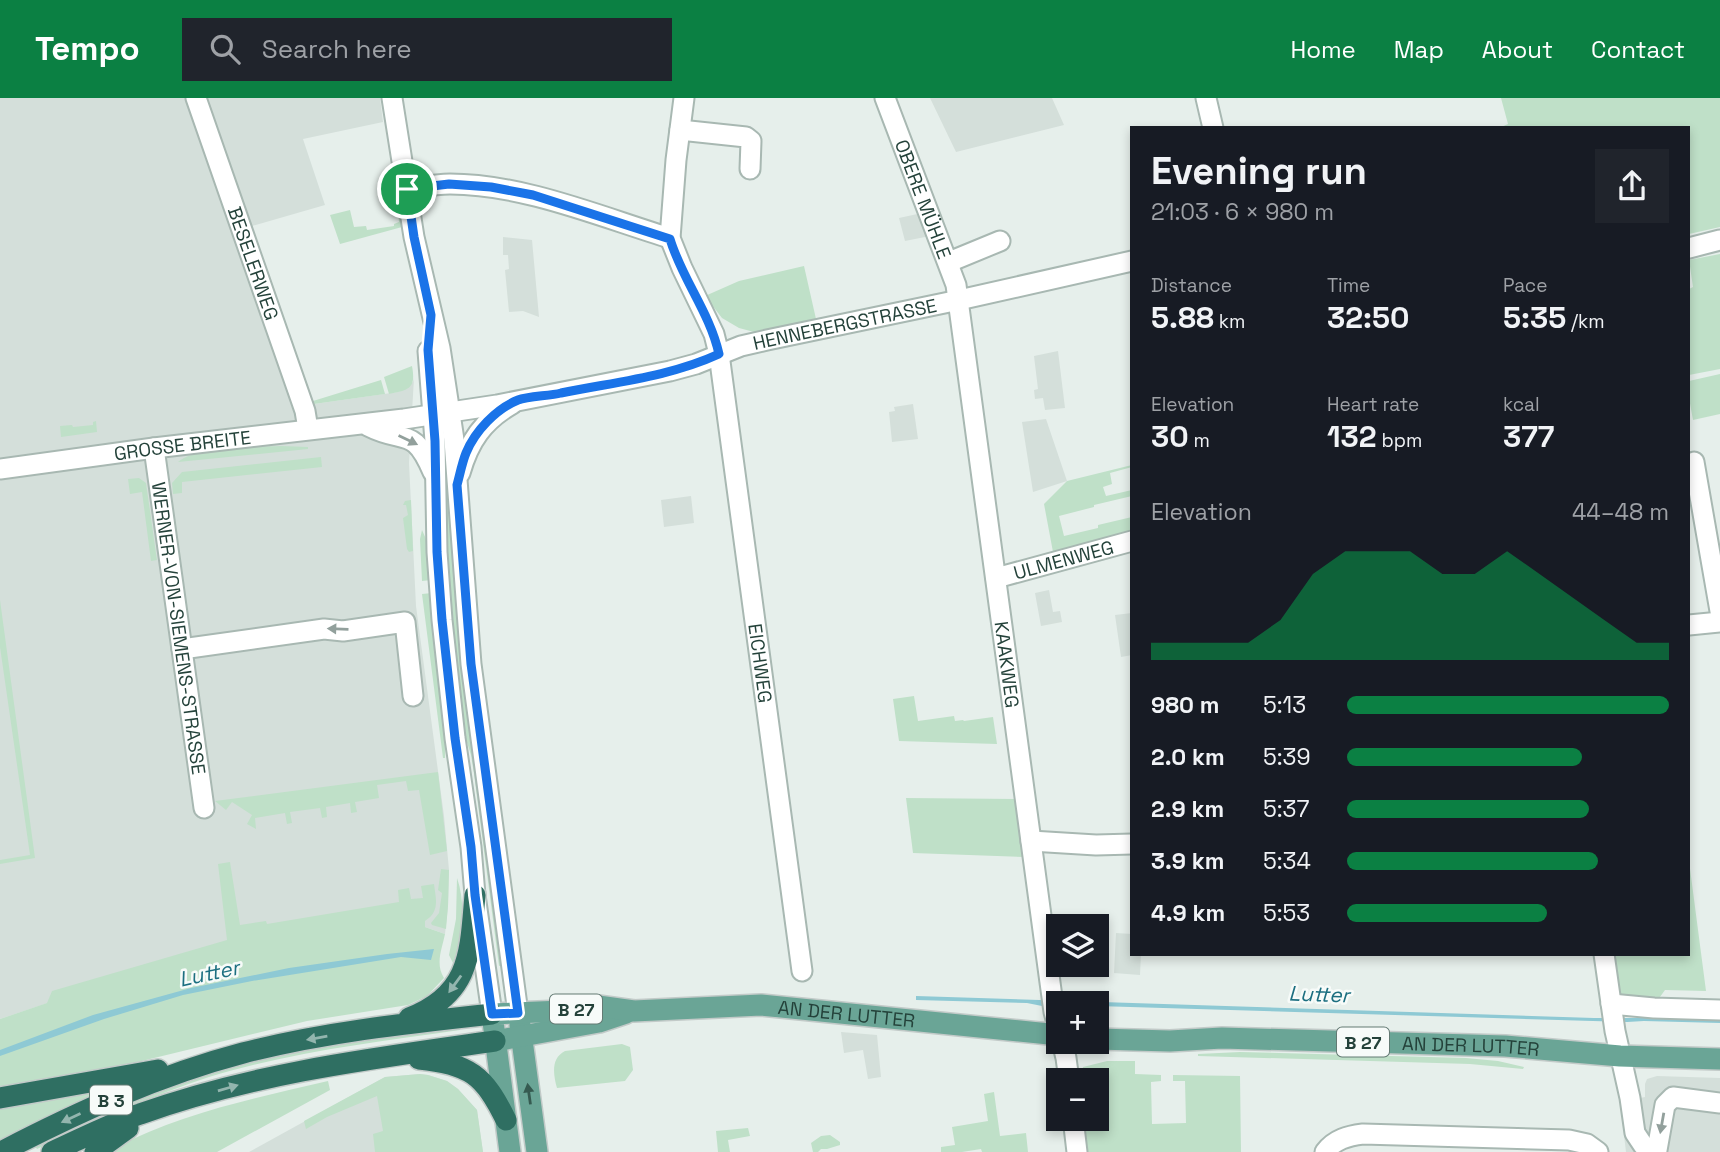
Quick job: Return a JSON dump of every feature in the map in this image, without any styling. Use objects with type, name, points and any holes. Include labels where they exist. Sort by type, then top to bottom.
[{"type":"highway","points":[[384,1027],[434,1006],[458,981],[470,946],[475,895]]},
{"type":"highway","name":"B 3","points":[[1,1152],[144,1086],[226,1058],[293,1042],[384,1027],[492,1014]]},
{"type":"highway","name":"B 27","points":[[389,1056],[495,1041]]},
{"type":"highway","name":"B 3","points":[[51,1152],[162,1106],[304,1070],[389,1056],[446,1062],[472,1073],[491,1091],[506,1120]]},
{"type":"highway","points":[[0,1098],[226,1058]]},
{"type":"highway","points":[[94,1152],[162,1106]]},
{"type":"main road","name":"AN DER LUTTER","points":[[492,1014],[598,1006],[634,1011],[761,1005],[1046,1034]]},
{"type":"main road","name":"AN DER LUTTER","points":[[495,1041],[600,1022],[634,1011]]},
{"type":"main road","points":[[518,1013],[537,1152]]},
{"type":"main road","points":[[492,1014],[495,1041]]},
{"type":"main road","name":"AN DER LUTTER","points":[[1109,1039],[1170,1041],[1222,1038],[1505,1046],[1620,1056],[1720,1059]]},
{"type":"main road","name":"B 3","points":[[495,1041],[510,1152]]},
{"type":"street","name":"BESELERWEG","points":[[196,98],[309,429]]},
{"type":"street","points":[[392,98],[414,237],[431,315],[428,350],[457,485],[471,664],[518,1013]]},
{"type":"street","points":[[407,189],[449,184],[521,192],[670,239],[684,98]]},
{"type":"street","name":"OBERE MÜHLE","points":[[885,98],[949,262],[959,300]]},
{"type":"street","points":[[1206,98],[1213,126]]},
{"type":"street","points":[[680,130],[746,137],[752,146],[750,169]]},
{"type":"street","name":"EICHWEG","points":[[670,239],[714,334],[719,354],[802,971]]},
{"type":"street","points":[[1690,248],[1720,240]]},
{"type":"street","points":[[949,262],[1000,241]]},
{"type":"street","name":"HENNEBERGSTRASSE","points":[[441,410],[480,401],[519,400],[556,394],[670,372],[741,346],[1130,261]]},
{"type":"street","name":"KAAKWEG","points":[[959,300],[1052,991]]},
{"type":"street","points":[[457,485],[466,453],[477,434],[494,416],[519,400]]},
{"type":"street","name":"GROSSE BREITE","points":[[0,469],[364,424],[381,416],[441,410]]},
{"type":"street","points":[[441,410],[435,477],[442,620],[492,1014]]},
{"type":"street","name":"GROSSE BREITE","points":[[364,424],[414,441],[424,452],[435,477]]},
{"type":"street","name":"WERNER-VON-SIEMENS-STRASSE","points":[[154,448],[204,808]]},
{"type":"street","points":[[1695,462],[1720,611]]},
{"type":"street","name":"ULMENWEG","points":[[996,578],[1130,542]]},
{"type":"street","points":[[182,649],[324,629],[343,631],[405,622],[413,696]]},
{"type":"street","points":[[1690,625],[1720,622]]},
{"type":"street","points":[[1031,841],[1130,844]]},
{"type":"street","points":[[1604,956],[1612,1013],[1635,1133],[1643,1145],[1654,1150],[1665,1105],[1673,1097],[1720,1103]]},
{"type":"street","points":[[1612,1013],[1654,1008],[1720,1010]]},
{"type":"street","points":[[1075,1131],[1077,1152]]},
{"type":"street","points":[[1325,1152],[1336,1141],[1363,1134],[1569,1139],[1587,1144],[1598,1152]]},
{"type":"shaded area","points":[[0,98],[380,98],[383,122],[303,139],[325,205],[252,226],[314,404],[398,392],[413,382],[414,378],[409,463],[416,606],[449,870],[445,934],[425,927],[425,915],[48,1003],[0,1019]]},
{"type":"shaded area","points":[[930,98],[1052,98],[1064,125],[956,152]]},
{"type":"shaded area","points":[[922,213],[930,236],[905,241],[899,218]]},
{"type":"shaded area","points":[[503,237],[532,240],[539,317],[523,311],[509,312],[505,270],[509,269],[508,255],[503,255]]},
{"type":"shaded area","points":[[1058,351],[1065,408],[1045,410],[1043,398],[1035,399],[1034,390],[1038,389],[1034,356]]},
{"type":"shaded area","points":[[913,404],[918,439],[892,442],[889,412],[895,411],[894,407]]},
{"type":"shaded area","points":[[1046,419],[1067,481],[1033,492],[1022,422]]},
{"type":"shaded area","points":[[691,496],[694,523],[664,527],[661,500]]},
{"type":"shaded area","points":[[1049,590],[1053,612],[1060,611],[1062,622],[1041,626],[1035,593]]},
{"type":"shaded area","points":[[1130,613],[1130,655],[1121,657],[1115,615]]},
{"type":"shaded area","points":[[1116,933],[1130,934],[1130,956],[1141,956],[1140,975],[1114,973]]},
{"type":"shaded area","points":[[841,1032],[877,1035],[881,1077],[868,1079],[863,1050],[844,1053]]},
{"type":"shaded area","points":[[420,1074],[447,1081],[477,1110],[483,1152],[249,1152],[385,1077]]},
{"type":"shaded area","points":[[1657,1076],[1720,1078],[1720,1152],[1626,1152],[1620,1102],[1645,1097],[1647,1079]]},
{"type":"green space","points":[[1501,98],[1720,98],[1720,227],[1690,234],[1690,126],[1504,126],[1508,124]]},
{"type":"green space","points":[[397,197],[402,227],[340,244],[330,215],[350,210],[354,227],[366,226],[367,230],[394,226],[399,222],[398,213],[392,214],[389,198]]},
{"type":"green space","points":[[1720,254],[1720,369],[1690,375],[1690,288],[1693,287],[1690,260]]},
{"type":"green space","points":[[804,266],[816,319],[754,332],[739,328],[722,318],[705,296],[739,281]]},
{"type":"green space","points":[[412,366],[413,379],[410,387],[389,394],[384,377]]},
{"type":"green space","points":[[1720,374],[1720,414],[1693,420],[1690,381]]},
{"type":"green space","points":[[381,380],[385,394],[314,404],[313,401]]},
{"type":"green space","points":[[96,421],[97,432],[61,437],[60,426],[93,425]]},
{"type":"green space","points":[[281,446],[308,449],[178,462],[212,450]]},
{"type":"green space","points":[[321,457],[322,467],[182,482],[182,493],[173,494],[172,483],[182,472]]},
{"type":"green space","points":[[443,459],[447,459],[504,965],[499,966],[474,774],[463,730],[447,585]]},
{"type":"green space","points":[[1130,465],[1110,473],[1112,484],[1103,487],[1106,496],[1130,490],[1130,496],[1059,516],[1064,536],[1130,517],[1130,532],[1053,552],[1044,504],[1067,481]]},
{"type":"green space","points":[[139,478],[146,483],[157,560],[151,561],[142,492],[130,494],[128,479]]},
{"type":"green space","points":[[411,500],[413,551],[409,552],[403,518],[408,515],[406,505],[403,505],[405,501]]},
{"type":"green space","points":[[422,530],[426,539],[431,580],[422,581],[420,539]]},
{"type":"green space","points":[[432,593],[446,732],[445,758],[422,594]]},
{"type":"green space","points":[[0,600],[35,858],[0,864],[0,860],[30,855],[0,647]]},
{"type":"green space","points":[[914,696],[918,721],[954,716],[955,721],[993,717],[997,744],[899,741],[893,699]]},
{"type":"green space","points":[[438,772],[447,851],[430,855],[419,790],[408,791],[406,781],[377,785],[379,798],[355,802],[357,812],[351,813],[350,803],[326,807],[327,817],[322,818],[320,808],[290,812],[292,823],[287,824],[285,813],[255,818],[256,829],[247,824],[252,815],[232,802],[226,810],[215,801]]},
{"type":"green space","points":[[906,798],[1016,799],[1024,857],[913,853]]},
{"type":"green space","points":[[230,862],[240,925],[266,921],[267,924],[399,902],[398,890],[409,888],[411,899],[423,898],[421,886],[434,884],[435,909],[425,921],[425,927],[445,934],[440,962],[444,978],[427,996],[408,1005],[307,1021],[117,1067],[0,1089],[0,1019],[47,1003],[52,991],[227,940],[218,864]]},
{"type":"green space","points":[[441,869],[449,870],[446,929],[431,923],[439,913]]},
{"type":"green space","points":[[1690,869],[1706,991],[1665,990],[1657,1001],[1621,998],[1615,956],[1690,956]]},
{"type":"green space","points":[[457,878],[462,898],[462,920],[453,963],[449,955],[456,919]]},
{"type":"green space","points":[[460,1026],[460,1030],[302,1054],[240,1068],[187,1084],[37,1149],[35,1146],[144,1096],[210,1072],[299,1050]]},
{"type":"green space","points":[[622,1044],[630,1047],[633,1070],[625,1081],[557,1088],[554,1067],[560,1054],[565,1051]]},
{"type":"green space","points":[[1240,1052],[1466,1058],[1524,1067],[1198,1056]]},
{"type":"green space","points":[[1107,1061],[1135,1061],[1135,1074],[1161,1075],[1161,1081],[1151,1082],[1152,1124],[1186,1123],[1185,1081],[1173,1081],[1173,1075],[1240,1076],[1241,1152],[1086,1152],[1084,1131],[1109,1131],[1109,1068],[1083,1067]]},
{"type":"green space","points":[[420,1074],[447,1081],[477,1110],[483,1152],[375,1152],[373,1134],[383,1131],[377,1096],[306,1129],[304,1121],[385,1077]]},
{"type":"green space","points":[[328,1081],[330,1090],[217,1152],[114,1152],[115,1148],[140,1136],[192,1116]]},
{"type":"green space","points":[[102,1088],[103,1091],[0,1140],[0,1109]]},
{"type":"green space","points":[[994,1092],[1000,1136],[1026,1133],[1028,1152],[982,1152],[981,1149],[941,1152],[941,1147],[955,1145],[952,1127],[988,1121],[984,1094]]},
{"type":"green space","points":[[748,1128],[750,1136],[728,1140],[730,1152],[718,1152],[716,1131]]},
{"type":"green space","points":[[830,1135],[840,1142],[840,1145],[813,1152],[811,1143],[821,1136]]},
{"type":"water","points":[[434,949],[431,960],[401,957],[183,995],[104,1019],[0,1056],[0,1050],[93,1015],[191,988],[289,968]]},
{"type":"water","points":[[916,996],[1046,1000],[1046,1006],[1027,1003],[916,1000]]},
{"type":"water","points":[[1109,1002],[1647,1018],[1720,1023],[1109,1006]]},
{"type":"route","points":[[449,184],[491,187],[533,195],[670,239],[714,334],[719,354],[670,372],[519,400],[487,422],[473,440],[464,460],[457,485],[471,664],[518,1013],[492,1014],[475,895],[439,586],[435,441],[428,350],[431,315],[414,237],[407,189],[449,184]]},
{"type":"water label","name":"Lutter","points":[[209,973]]},
{"type":"water label","name":"Lutter","points":[[1319,994]]}]
